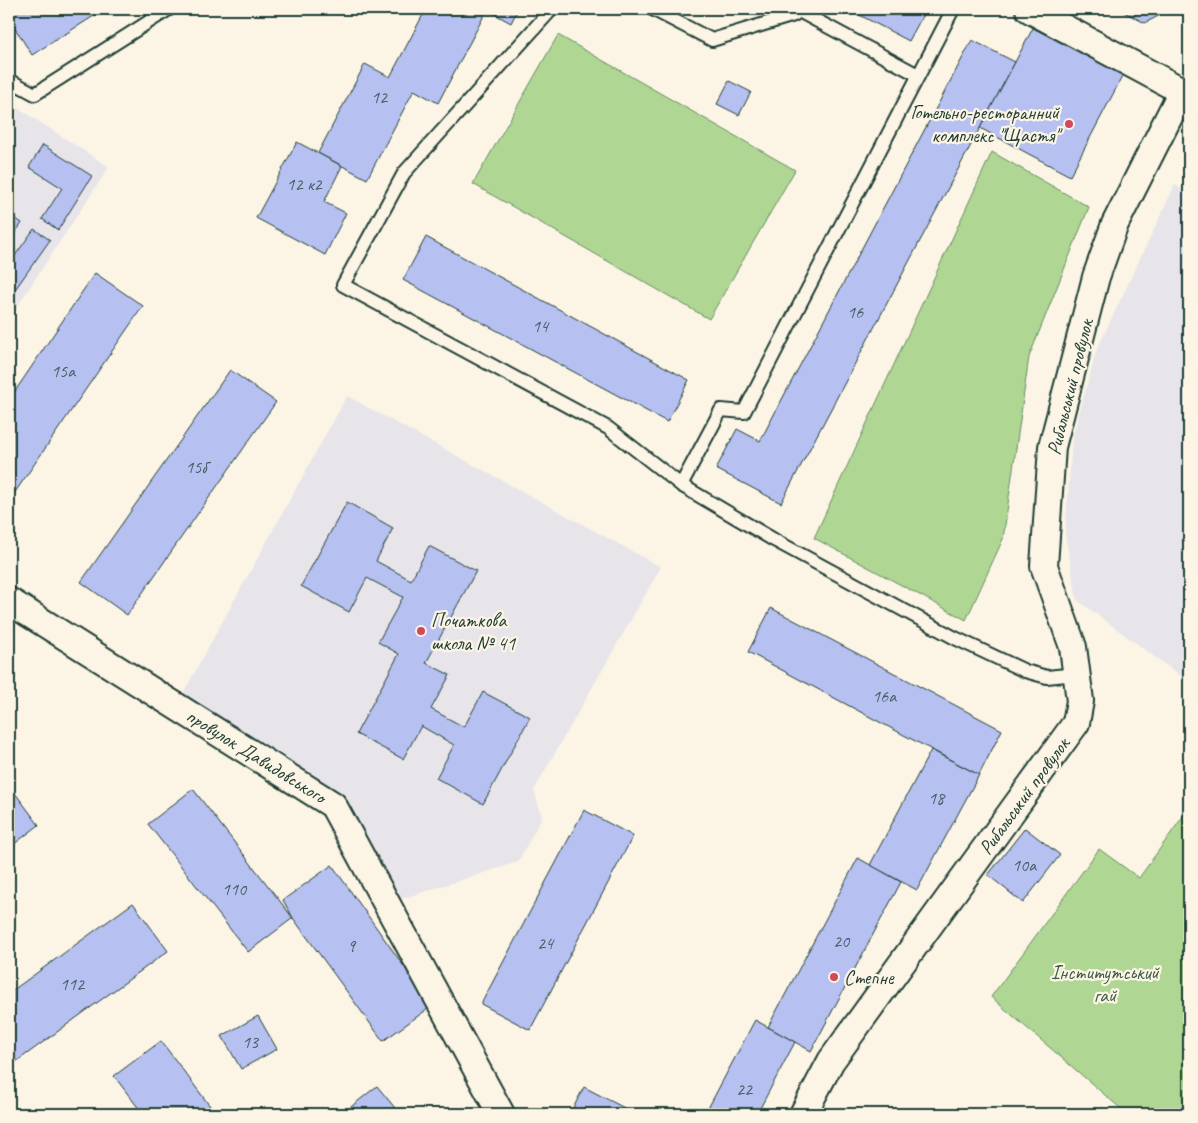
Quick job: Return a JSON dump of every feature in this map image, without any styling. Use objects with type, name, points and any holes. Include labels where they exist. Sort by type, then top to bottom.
[{"type":"street","name":"Рибальський провулок","points":[[803,1114],[831,1061],[1076,723],[1080,701],[1073,647],[1044,566],[1052,448],[1096,277],[1115,224],[1186,91],[1029,9]]},
{"type":"street","name":"провулок Давидовського","points":[[9,601],[334,805],[501,1114]]},
{"type":"lane","points":[[9,80],[34,94],[169,9]]},
{"type":"lane","points":[[552,9],[404,173],[343,285],[608,428],[681,485],[774,540],[955,638],[1025,671],[1046,677],[1076,674]]},
{"type":"lane","points":[[652,9],[712,40],[794,15],[797,9],[918,75]]},
{"type":"lane","points":[[681,485],[721,410],[744,412],[953,9]]},
{"type":"shaded area","points":[[9,102],[109,167],[9,319]]},
{"type":"shaded area","points":[[1175,185],[1189,194],[1189,682],[1077,600],[1065,534],[1072,439],[1097,349]]},
{"type":"shaded area","name":"Початкова школа № 41","points":[[347,396],[661,567],[534,790],[542,817],[518,862],[395,901],[343,800],[182,695]]},
{"type":"green space","points":[[558,35],[795,170],[709,319],[473,184]]},
{"type":"green space","points":[[992,152],[1089,207],[1029,357],[1003,539],[966,620],[814,538]]},
{"type":"green space","name":"Інститутський гай","points":[[1189,808],[1189,1114],[1127,1114],[991,997],[1099,849],[1139,878]]},
{"type":"building","points":[[12,9],[105,9],[32,55],[9,19],[9,11]]},
{"type":"building","points":[[426,9],[518,9],[511,23],[487,10],[438,103],[414,90],[367,179],[318,153],[365,64],[390,77]]},
{"type":"building","points":[[848,9],[926,9],[909,41]]},
{"type":"building","points":[[1118,9],[1166,9],[1164,13],[1145,23]]},
{"type":"building","points":[[1033,28],[1123,75],[1070,176],[980,128]]},
{"type":"building","points":[[972,40],[1015,62],[781,503],[716,469],[737,429],[760,441]]},
{"type":"building","points":[[729,81],[751,92],[739,115],[717,104]]},
{"type":"building","points":[[297,142],[342,166],[324,202],[346,213],[325,255],[256,218]]},
{"type":"building","points":[[43,145],[92,176],[58,230],[42,219],[62,188],[29,167]]},
{"type":"building","points":[[9,214],[22,223],[9,242]]},
{"type":"building","points":[[34,229],[50,240],[9,298],[9,264]]},
{"type":"building","points":[[426,237],[689,380],[667,422],[403,280]]},
{"type":"building","points":[[95,273],[143,306],[9,501],[9,400]]},
{"type":"building","points":[[230,370],[276,402],[127,615],[81,582]]},
{"type":"building","points":[[347,502],[393,528],[376,561],[411,580],[429,546],[476,571],[426,663],[450,675],[431,709],[464,727],[483,692],[530,717],[483,804],[436,778],[454,745],[421,726],[403,759],[356,734],[399,654],[378,642],[403,597],[367,578],[349,612],[301,586]]},
{"type":"building","points":[[771,608],[1002,730],[979,775],[748,652]]},
{"type":"building","points":[[931,750],[979,775],[917,890],[870,865]]},
{"type":"building","points":[[9,785],[39,825],[9,848]]},
{"type":"building","points":[[193,789],[293,918],[248,952],[148,824]]},
{"type":"building","points":[[584,810],[633,836],[530,1030],[481,1004]]},
{"type":"building","points":[[1025,828],[1060,855],[1023,903],[988,875]]},
{"type":"building","points":[[858,858],[901,882],[811,1051],[768,1027]]},
{"type":"building","points":[[332,865],[432,1006],[383,1041],[293,918],[283,900]]},
{"type":"building","points":[[133,903],[168,951],[9,1067],[9,993]]},
{"type":"building","points":[[258,1016],[277,1049],[241,1069],[222,1036]]},
{"type":"building","points":[[755,1020],[795,1042],[757,1114],[705,1114]]},
{"type":"building","points":[[161,1041],[216,1114],[143,1114],[114,1076]]},
{"type":"building","points":[[377,1086],[400,1114],[342,1114]]},
{"type":"building","points":[[584,1087],[636,1114],[570,1114]]},
{"type":"place","name":"Готельно-ресторанний комплекс \"Щастя\"","points":[[1069,124]]},
{"type":"place","name":"Початкова школа № 41","points":[[421,631]]},
{"type":"place","name":"Степне","points":[[834,977]]}]
